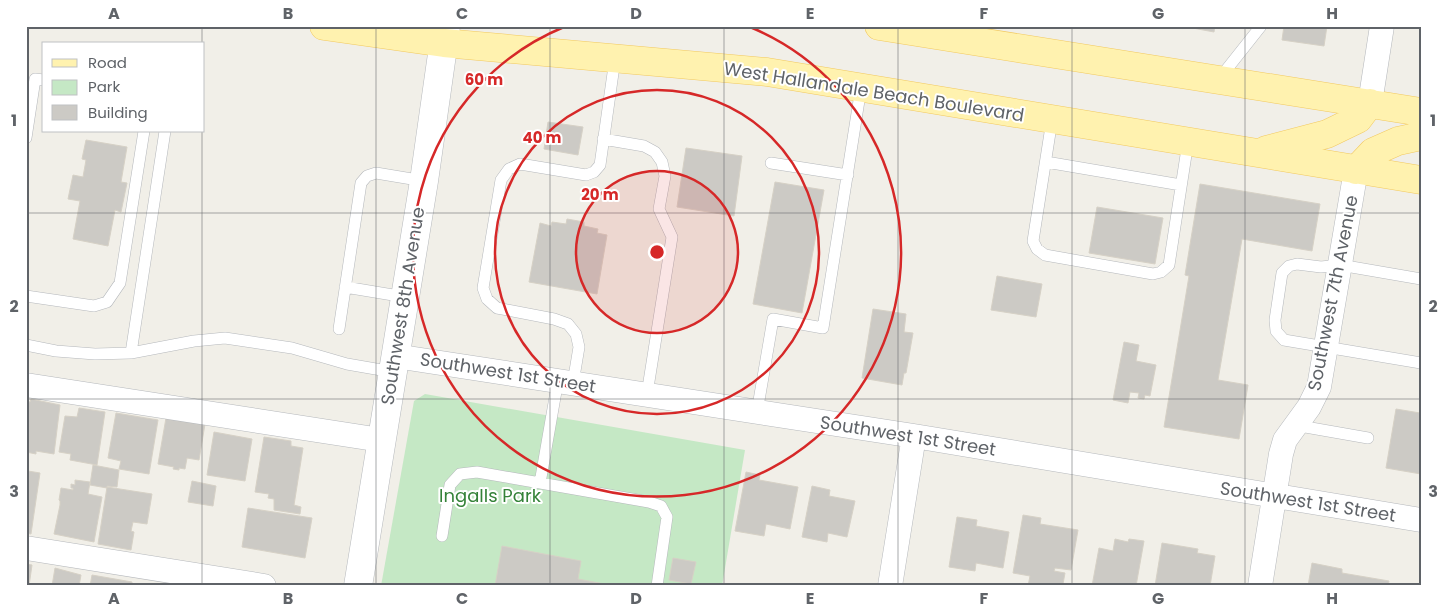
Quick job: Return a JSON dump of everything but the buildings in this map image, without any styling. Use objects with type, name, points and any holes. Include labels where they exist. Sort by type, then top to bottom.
[{"type":"main road","name":"West Hallandale Beach Boulevard","points":[[324,26],[445,35],[615,58],[767,72],[1421,180]]},
{"type":"main road","points":[[879,26],[1421,112]]},
{"type":"main road","points":[[1255,153],[1327,134],[1358,119],[1370,103]]},
{"type":"main road","points":[[1356,170],[1373,152],[1398,141],[1421,136]]},
{"type":"street","points":[[1370,103],[1382,26]]},
{"type":"street","name":"Southwest 8th Avenue","points":[[358,586],[424,181],[445,35]]},
{"type":"street","name":"Southwest 7th Avenue","points":[[1260,586],[1280,454],[1294,426],[1309,407],[1319,387],[1356,170]]},
{"type":"street","name":"Southwest 1st Street","points":[[394,364],[566,382],[647,394],[1421,520]]},
{"type":"street","points":[[26,385],[381,440]]},
{"type":"street","points":[[890,586],[914,436]]},
{"type":"street","points":[[26,548],[264,586]]},
{"type":"lane","points":[[1219,80],[1261,26]]},
{"type":"lane","points":[[540,483],[566,382],[579,347],[576,334],[568,324],[554,319],[497,308],[487,299],[483,288],[501,180],[509,169],[520,164],[586,174],[594,172],[600,165],[615,58]]},
{"type":"lane","points":[[26,138],[35,79],[42,80]]},
{"type":"lane","points":[[757,412],[773,319],[823,328],[862,88]]},
{"type":"lane","points":[[1052,120],[1033,241],[1037,249],[1045,255],[1153,274],[1161,272],[1169,265],[1188,142]]},
{"type":"lane","points":[[26,296],[94,306],[107,302],[116,290],[120,283],[144,132]]},
{"type":"lane","points":[[131,353],[165,132]]},
{"type":"lane","points":[[603,140],[644,146],[655,152],[662,162],[665,176],[659,209],[672,237],[647,394]]},
{"type":"lane","points":[[1046,162],[1181,185]]},
{"type":"lane","points":[[771,163],[848,175]]},
{"type":"lane","points":[[339,329],[361,183],[367,176],[376,173],[424,181]]},
{"type":"lane","points":[[1421,280],[1340,265],[1321,268],[1297,264],[1288,266],[1282,273],[1275,320],[1276,331],[1284,340],[1421,363]]},
{"type":"lane","points":[[345,287],[405,297]]},
{"type":"lane","points":[[26,345],[56,351],[95,354],[131,353],[194,341],[225,338],[292,348],[347,364],[394,364]]},
{"type":"lane","points":[[1294,426],[1368,438]]},
{"type":"lane","points":[[442,536],[450,485],[460,474],[477,472],[649,502],[661,506],[667,517],[657,586]]},
{"type":"green space","name":"Ingalls Park","points":[[425,394],[745,450],[722,586],[381,586],[414,401]]}]
